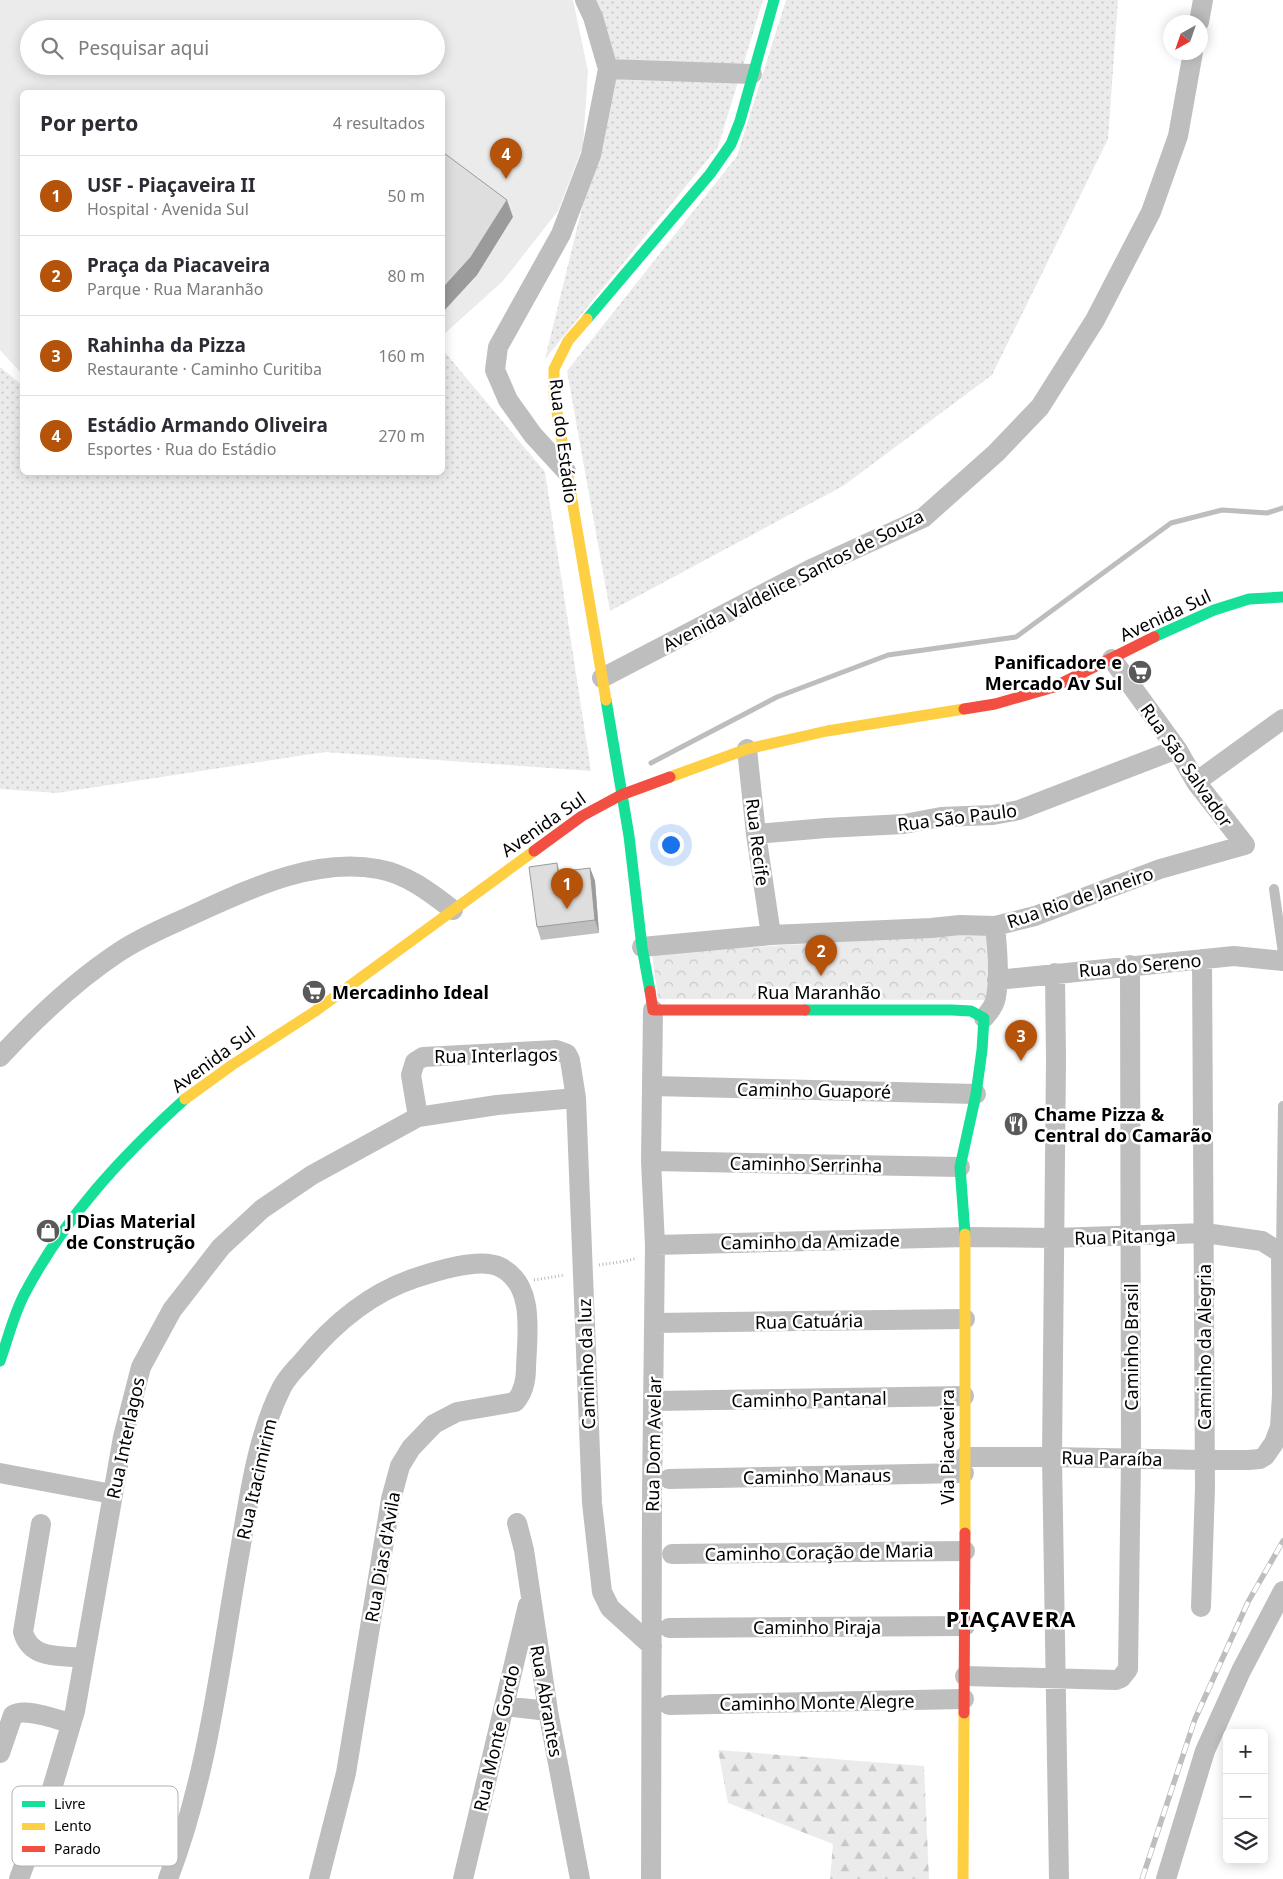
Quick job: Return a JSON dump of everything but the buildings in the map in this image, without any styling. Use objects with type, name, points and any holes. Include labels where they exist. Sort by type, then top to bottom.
[{"type":"street","points":[[566,471],[528,428],[508,400],[495,370],[498,347],[565,225],[591,155],[608,69],[586,0]]},
{"type":"street","name":"Rua do Estádio","points":[[653,1010],[642,947],[629,836],[620,796],[554,394],[554,368],[568,341],[715,166],[731,144],[740,120],[774,0]]},
{"type":"street","points":[[1200,15],[1203,0]]},
{"type":"street","name":"Avenida Valdelice Santos de Souza","points":[[602,678],[811,569],[923,518],[996,453],[1040,407],[1095,320],[1151,212],[1178,136],[1192,60]]},
{"type":"street","points":[[608,69],[752,74]]},
{"type":"street","name":"Avenida Sul","points":[[0,1361],[24,1294],[59,1236],[103,1179],[144,1136],[190,1096],[232,1065],[314,1012],[582,816],[620,796],[747,749],[827,730],[994,704],[1054,687],[1171,629],[1214,610],[1249,599],[1283,597]]},
{"type":"street","name":"Rua São Salvador","points":[[1112,659],[1176,750],[1196,782],[1245,845]]},
{"type":"street","points":[[1196,782],[1283,719]]},
{"type":"street","name":"Rua Recife","points":[[747,749],[756,834],[771,935]]},
{"type":"street","name":"Rua São Paulo","points":[[756,834],[904,824],[941,817],[993,815],[1019,810],[1176,750]]},
{"type":"street","name":"Rua Rio de Janeiro","points":[[642,947],[771,935],[960,925],[995,926],[1035,916],[1160,869],[1245,845]]},
{"type":"street","points":[[0,1056],[31,1023],[88,974],[120,951],[244,892],[294,875],[335,867],[350,866],[378,869],[417,884],[453,910]]},
{"type":"street","points":[[984,1018],[994,1003],[997,980],[995,926]]},
{"type":"street","name":"Rua do Sereno","points":[[997,980],[1234,956],[1283,961]]},
{"type":"street","name":"Caminho da Alegria","points":[[1202,959],[1205,1233],[1202,1607]]},
{"type":"street","name":"Caminho Brasil","points":[[1055,1678],[1116,1680],[1128,1669],[1131,1459],[1130,966]]},
{"type":"street","points":[[1055,973],[1056,1059],[1052,1457],[1059,1879]]},
{"type":"street","name":"Rua Maranhão","points":[[653,1010],[952,1010],[971,1011],[984,1018]]},
{"type":"street","name":"Rua Dom Avelar","points":[[651,1879],[655,1245],[651,1161],[653,1010]]},
{"type":"street","name":"Via Piacaveira","points":[[963,1879],[966,1551],[964,1465],[965,1237],[960,1167],[976,1094],[984,1018]]},
{"type":"street","name":"Rua Interlagos","points":[[418,1117],[411,1075],[415,1062],[423,1057],[556,1050],[567,1054],[570,1060]]},
{"type":"street","name":"Caminho da luz","points":[[570,1060],[576,1098],[592,1503],[602,1592],[610,1608],[652,1646]]},
{"type":"street","name":"Caminho Guaporé","points":[[653,1086],[976,1094]]},
{"type":"street","name":"Rua Interlagos","points":[[53,1786],[75,1711],[123,1437],[141,1367],[172,1310],[221,1247],[262,1209],[312,1175],[418,1117],[496,1104],[576,1098]]},
{"type":"street","name":"Caminho Serrinha","points":[[651,1161],[960,1167]]},
{"type":"street","name":"Rua Pitanga","points":[[965,1237],[1054,1238],[1205,1233],[1262,1241],[1281,1253]]},
{"type":"street","name":"Caminho da Amizade","points":[[655,1245],[965,1237]]},
{"type":"street","name":"Rua Paraíba","points":[[964,1465],[1052,1457],[1203,1460],[1260,1459],[1265,1456],[1274,1443],[1280,1427],[1282,1395],[1281,1253]]},
{"type":"street","name":"Rua Itacimirim","points":[[178,1848],[205,1754],[249,1498],[264,1427],[283,1384],[316,1345],[361,1305],[402,1282],[433,1272],[454,1267],[484,1264],[496,1265],[508,1271],[517,1282],[527,1309]]},
{"type":"street","name":"Rua Dias d'Avila","points":[[319,1879],[346,1773],[390,1500],[400,1466],[411,1448],[434,1424],[456,1412],[518,1400],[526,1380],[527,1309]]},
{"type":"street","name":"Rua Catuária","points":[[654,1323],[964,1319]]},
{"type":"street","name":"Caminho Pantanal","points":[[654,1401],[964,1396]]},
{"type":"street","name":"Caminho Manaus","points":[[670,1478],[964,1465]]},
{"type":"street","points":[[0,1473],[112,1494]]},
{"type":"street","name":"Rua Abrantes","points":[[517,1523],[524,1550],[548,1712],[580,1879]]},
{"type":"street","points":[[41,1524],[23,1632],[30,1648],[40,1653],[84,1658]]},
{"type":"street","name":"Caminho Coração de Maria","points":[[672,1554],[966,1551]]},
{"type":"street","points":[[1166,1879],[1205,1751],[1241,1671],[1283,1590]]},
{"type":"street","name":"Rua Monte Gordo","points":[[462,1879],[530,1596]]},
{"type":"street","name":"Caminho Piraja","points":[[668,1628],[964,1626]]},
{"type":"street","points":[[965,1676],[1055,1678]]},
{"type":"street","name":"Caminho Monte Alegre","points":[[669,1705],[964,1699]]},
{"type":"street","points":[[504,1706],[548,1712]]},
{"type":"street","points":[[0,1753],[13,1715],[18,1712],[27,1712],[71,1723]]},
{"type":"street","name":"Rua Interlagos","points":[[20,1879],[25,1866]]},
{"type":"street","name":"Rua Itacimirim","points":[[168,1879],[172,1866]]},
{"type":"lane","points":[[1274,889],[1283,953]]},
{"type":"lane","points":[[1281,1253],[1283,1106]]},
{"type":"green space","points":[[0,0],[573,0],[588,71],[583,146],[558,211],[503,281],[445,333],[445,90],[20,90],[20,372],[0,350]]},
{"type":"green space","points":[[589,0],[763,0],[718,147],[545,359],[617,65]]},
{"type":"green space","points":[[786,0],[1118,0],[1108,139],[992,375],[843,486],[610,611],[567,371],[737,156]]},
{"type":"green space","points":[[445,352],[545,472],[591,771],[325,752],[57,793],[0,789],[0,367],[20,383],[20,475],[445,475]]},
{"type":"green space","points":[[986,933],[989,1000],[658,999],[652,953]]},
{"type":"green space","points":[[718,1750],[924,1766],[929,1879],[830,1879],[833,1844],[728,1803]]},
{"type":"waterway","points":[[651,763],[777,697],[888,655],[1016,637],[1171,523],[1222,510],[1267,513],[1283,508]]},
{"type":"railway","points":[[1142,1879],[1195,1719],[1248,1602],[1283,1541]]},
{"type":"traffic: fast","points":[[587,319],[710,174],[731,144],[740,121],[774,0]]},
{"type":"traffic: fast","points":[[1154,637],[1214,610],[1249,599],[1283,597]]},
{"type":"traffic: fast","points":[[606,700],[629,836],[642,947],[650,991]]},
{"type":"traffic: fast","points":[[805,1010],[952,1010],[971,1011],[984,1018],[976,1094],[960,1167],[965,1234]]},
{"type":"traffic: fast","points":[[0,1361],[21,1301],[58,1239],[117,1165],[185,1099]]},
{"type":"traffic: slow","points":[[587,319],[568,341],[554,369],[554,394],[606,700]]},
{"type":"traffic: slow","points":[[670,777],[747,749],[827,731],[964,709]]},
{"type":"traffic: slow","points":[[185,1099],[232,1065],[314,1012],[534,851]]},
{"type":"traffic: slow","points":[[965,1234],[965,1533]]},
{"type":"traffic: slow","points":[[963,1879],[964,1713]]},
{"type":"traffic: jam","points":[[964,709],[995,704],[1054,687],[1154,637]]},
{"type":"traffic: jam","points":[[534,851],[582,816],[621,795],[670,777]]},
{"type":"traffic: jam","points":[[650,991],[653,1010],[805,1010]]},
{"type":"traffic: jam","points":[[964,1713],[965,1533]]},
{"type":"place","name":"Estádio Armando Oliveira","points":[[506,179]]},
{"type":"place","name":"Panificadore e Mercado Av Sul","points":[[1140,672]]},
{"type":"place","name":"USF - Piaçaveira II","points":[[567,909]]},
{"type":"place","name":"Praça da Piacaveira","points":[[821,976]]},
{"type":"place","name":"Mercadinho Ideal","points":[[314,992]]},
{"type":"place","name":"Rahinha da Pizza","points":[[1021,1061]]},
{"type":"place","name":"Chame Pizza & Central do Camarão","points":[[1016,1124]]},
{"type":"place","name":"J Dias Material de Construção","points":[[48,1231]]},
{"type":"district","name":"PIAÇAVERA","points":[[1011,1618]]}]
